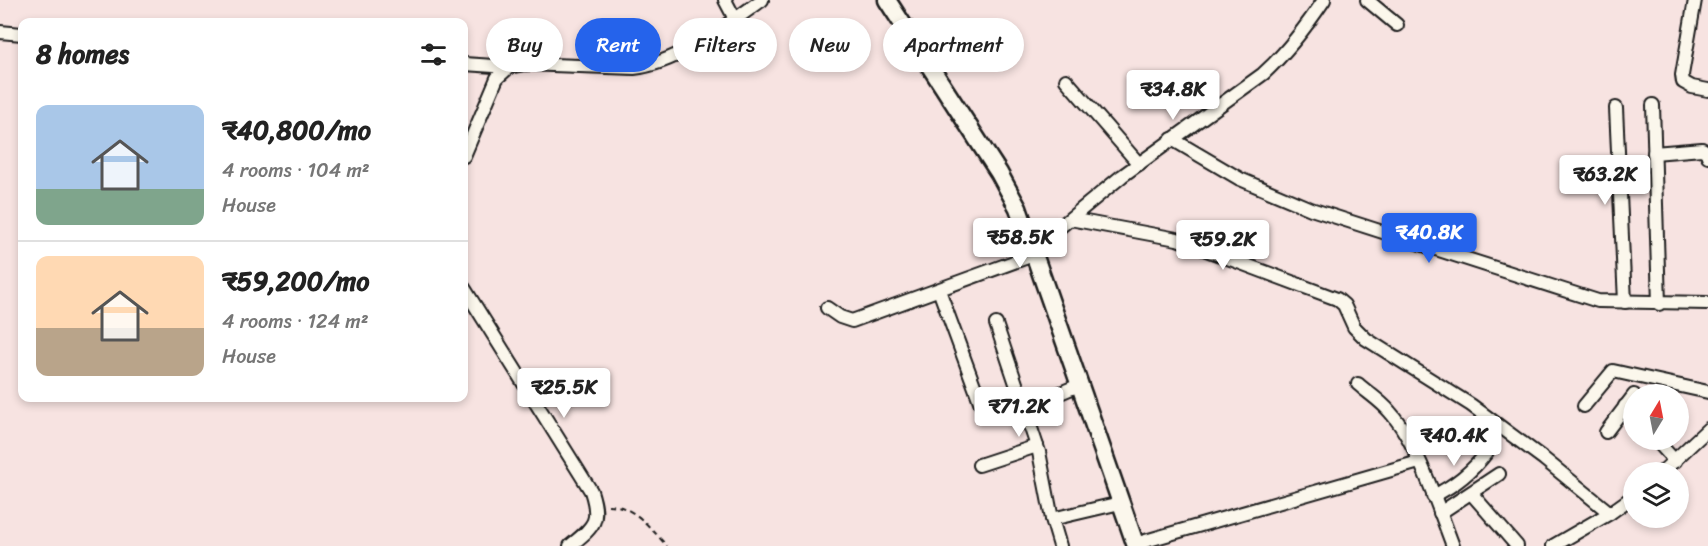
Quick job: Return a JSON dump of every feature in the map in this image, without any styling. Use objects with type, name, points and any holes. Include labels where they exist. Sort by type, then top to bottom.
[{"type":"main road","points":[[887,0],[999,173],[1018,208],[1136,545]]},
{"type":"street","points":[[725,0],[734,18]]},
{"type":"street","points":[[736,18],[762,0]]},
{"type":"street","points":[[827,308],[840,317],[852,321],[939,290],[1033,252],[1139,164],[1263,74],[1283,56],[1302,33],[1324,0]]},
{"type":"street","points":[[1367,0],[1397,25]]},
{"type":"street","points":[[1695,0],[1682,75],[1683,82],[1692,87],[1708,90]]},
{"type":"street","points":[[0,32],[18,34]]},
{"type":"street","points":[[563,65],[634,68],[650,66],[673,57]]},
{"type":"street","points":[[468,64],[486,65]]},
{"type":"street","points":[[468,147],[497,78],[504,72]]},
{"type":"street","points":[[1066,80],[1139,164]]},
{"type":"street","points":[[1653,105],[1659,304]]},
{"type":"street","points":[[1616,108],[1625,302]]},
{"type":"street","points":[[1172,140],[1240,179],[1311,209],[1598,301],[1659,304],[1708,303]]},
{"type":"street","points":[[1654,153],[1702,149],[1707,152],[1708,156]]},
{"type":"street","points":[[1070,219],[1199,246],[1337,299],[1344,305],[1354,327],[1366,339],[1471,405],[1544,459],[1610,513]]},
{"type":"street","points":[[939,290],[982,407],[986,409],[1023,403],[1079,385]]},
{"type":"street","points":[[468,294],[591,491],[597,508],[596,519],[587,532],[570,546]]},
{"type":"street","points":[[996,324],[1037,446],[1060,546]]},
{"type":"street","points":[[1584,406],[1614,371],[1708,392]]},
{"type":"street","points":[[1642,384],[1646,378]]},
{"type":"street","points":[[1358,384],[1390,412],[1404,432],[1419,462],[1453,546]]},
{"type":"street","points":[[1606,432],[1623,416]]},
{"type":"street","points":[[1665,450],[1675,461],[1708,429]]},
{"type":"street","points":[[979,465],[1037,446]]},
{"type":"street","points":[[1433,496],[1455,486],[1473,471],[1487,452]]},
{"type":"street","points":[[1136,545],[1419,462]]},
{"type":"street","points":[[1440,513],[1499,474]]},
{"type":"street","points":[[1471,493],[1517,546]]},
{"type":"street","points":[[1052,519],[1120,503]]},
{"type":"street","points":[[1553,546],[1623,504]]},
{"type":"path","points":[[597,508],[609,505],[630,510],[667,546]]}]
